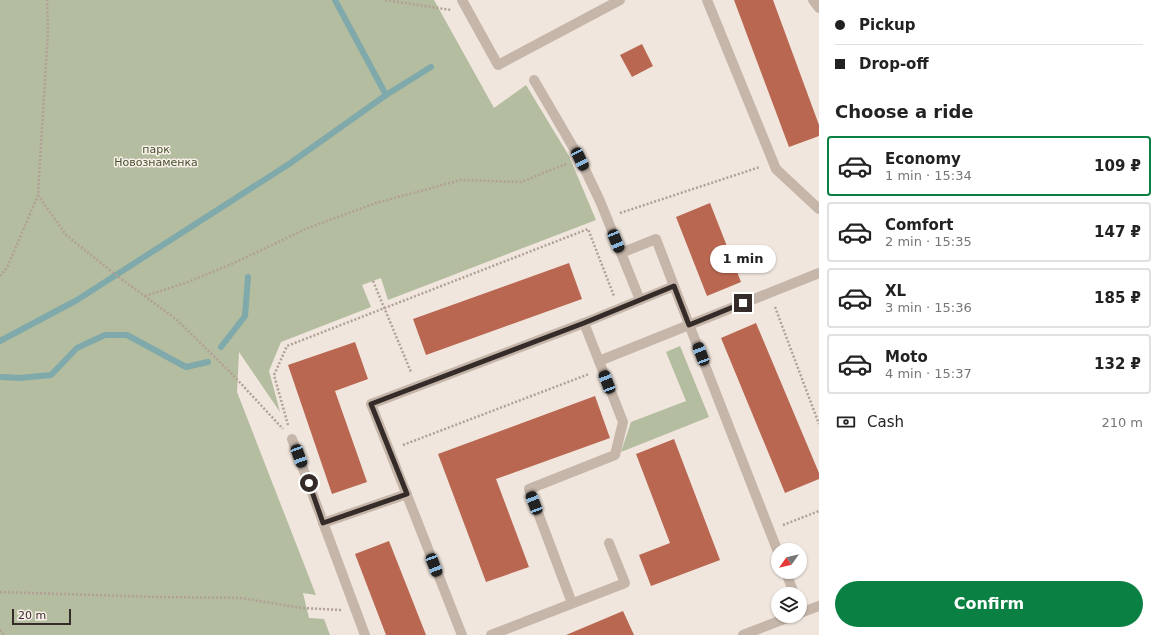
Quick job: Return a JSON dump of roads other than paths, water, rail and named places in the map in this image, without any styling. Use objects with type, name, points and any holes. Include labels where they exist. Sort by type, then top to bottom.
[{"type":"street","points":[[462,0],[498,65],[620,0]]},
{"type":"street","points":[[707,0],[776,169],[819,209]]},
{"type":"street","points":[[813,0],[819,8]]},
{"type":"street","points":[[534,80],[580,159],[600,201],[640,300]]},
{"type":"street","points":[[621,253],[656,239],[774,543]]},
{"type":"street","points":[[600,365],[689,325],[819,273]]},
{"type":"street","points":[[462,635],[371,404],[584,323],[674,286]]},
{"type":"street","points":[[572,603],[529,489],[615,455],[623,422],[584,323]]},
{"type":"street","points":[[292,438],[365,635]]},
{"type":"street","points":[[323,523],[407,494]]},
{"type":"street","points":[[491,635],[625,583],[609,543]]},
{"type":"street","points":[[807,609],[819,606]]},
{"type":"street","points":[[743,635],[774,623]]},
{"type":"waterway","points":[[335,0],[386,95]]},
{"type":"waterway","points":[[0,341],[77,300],[289,164],[386,95],[431,67]]},
{"type":"waterway","points":[[221,347],[245,316],[248,277]]},
{"type":"waterway","points":[[0,377],[20,378],[51,375],[77,348],[105,335],[127,335],[186,367],[208,362]]},
{"type":"park label","name":"парк Новознаменка","points":[[156,155]]}]
